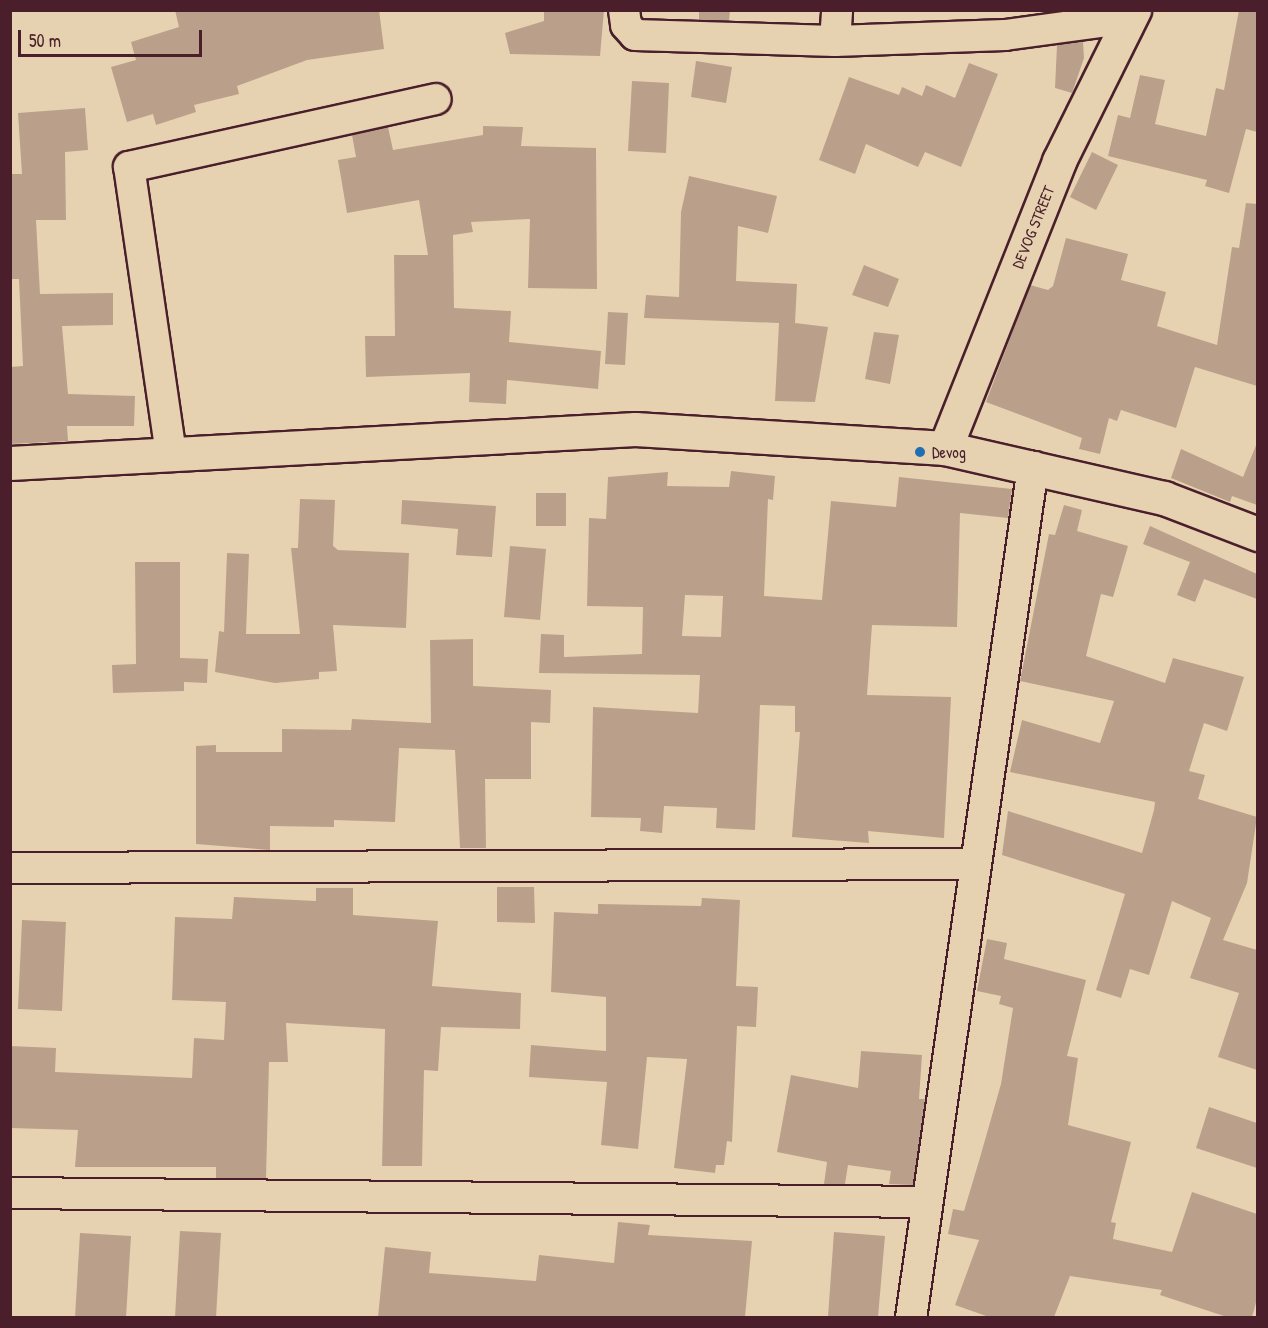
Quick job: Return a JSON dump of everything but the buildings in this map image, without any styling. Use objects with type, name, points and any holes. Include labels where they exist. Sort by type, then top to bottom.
[{"type":"street","points":[[624,10],[626,26],[635,34],[835,41],[1005,34],[1131,14]]},
{"type":"street","points":[[835,41],[837,10]]},
{"type":"street","name":"DEVOG STREET","points":[[945,448],[1059,161],[1131,14]]},
{"type":"street","points":[[171,454],[129,167],[436,99]]},
{"type":"street","points":[[10,463],[635,429],[945,448],[1164,498],[1257,534]]},
{"type":"street","points":[[910,1317],[1033,467]]},
{"type":"street","points":[[10,868],[976,864]]},
{"type":"street","points":[[10,1193],[925,1202]]},
{"type":"place","name":"Devog","points":[[920,452]]}]
